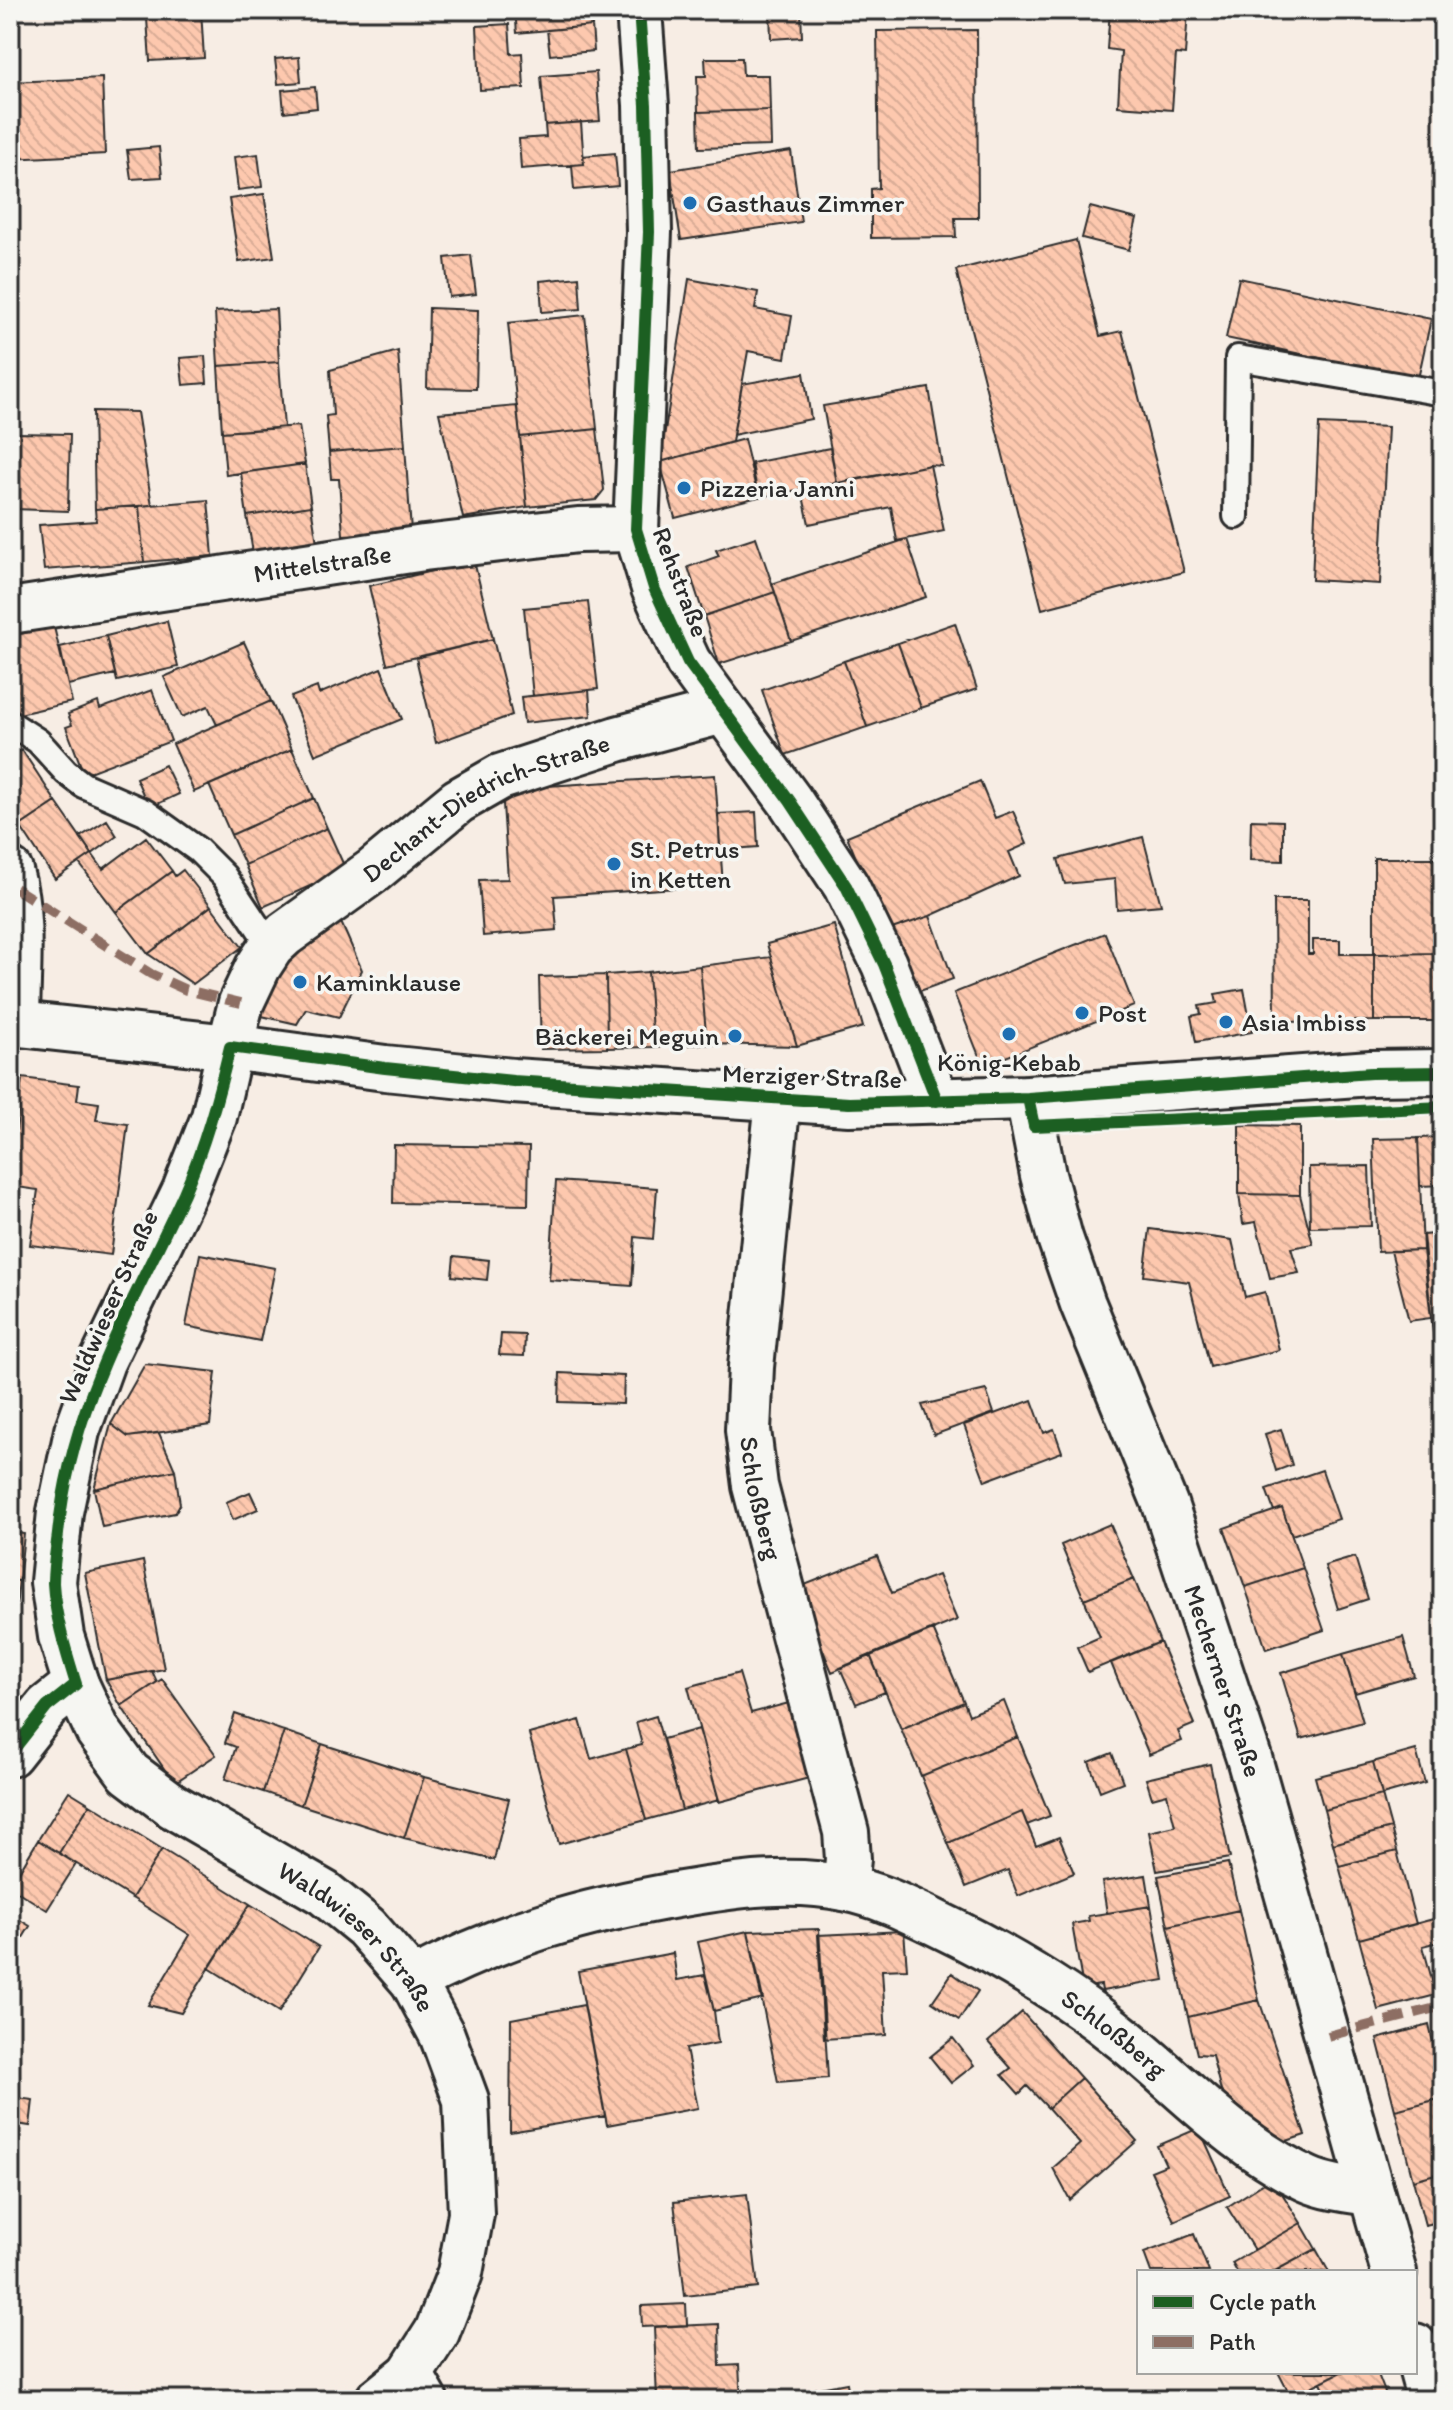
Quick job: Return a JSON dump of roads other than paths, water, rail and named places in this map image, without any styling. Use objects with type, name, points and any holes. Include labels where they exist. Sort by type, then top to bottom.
[{"type":"street","name":"Rehstraße","points":[[639,10],[646,105],[649,232],[636,529],[654,588],[688,662],[790,801],[846,886],[884,964],[937,1101]]},
{"type":"street","name":"Mittelstraße","points":[[10,611],[424,548],[578,530],[636,529]]},
{"type":"street","name":"Dechant-Diedrich-Straße","points":[[230,1047],[241,1003],[271,947],[373,871],[458,801],[500,777],[617,739],[723,711]]},
{"type":"street","points":[[10,871],[18,923],[13,1024]]},
{"type":"street","name":"Merziger Straße","points":[[13,1024],[513,1081],[849,1103],[1028,1098],[1371,1073],[1443,1072]]},
{"type":"street","name":"Waldwieser Straße","points":[[230,1047],[214,1117],[185,1190],[102,1362],[77,1431],[60,1512],[53,1582],[61,1636],[44,1695],[98,1731],[129,1773],[173,1806],[324,1893],[366,1927],[413,1981],[442,2035],[466,2100],[471,2214],[460,2273],[437,2332],[404,2391]]},
{"type":"street","name":"Mecherner Straße","points":[[1028,1098],[1043,1175],[1060,1238],[1083,1304],[1165,1504],[1245,1743],[1393,2270]]},
{"type":"street","name":"Schloßberg","points":[[778,1099],[751,1367],[748,1430],[761,1511],[846,1832],[848,1859],[845,1888]]},
{"type":"street","points":[[10,1754],[44,1695]]},
{"type":"street","name":"Schloßberg","points":[[413,1981],[460,1957],[520,1933],[608,1907],[726,1886],[804,1883],[845,1888],[891,1901],[1041,1980],[1122,2038],[1255,2150],[1308,2179],[1371,2193]]},
{"type":"street","points":[[1417,2353],[1430,2400]]},
{"type":"lane","points":[[1236,516],[1238,358],[1443,393]]},
{"type":"lane","points":[[10,723],[38,741],[66,772],[83,785],[145,812],[198,850],[224,876],[271,947]]},
{"type":"place","name":"Gasthaus Zimmer","points":[[690,203]]},
{"type":"place","name":"Pizzeria Janni","points":[[684,488]]},
{"type":"place","name":"St. Petrus in Ketten","points":[[614,864]]},
{"type":"place","name":"Kaminklause","points":[[300,982]]},
{"type":"place","name":"Post","points":[[1082,1013]]},
{"type":"place","name":"Asia Imbiss","points":[[1226,1022]]},
{"type":"place","name":"König-Kebab","points":[[1009,1034]]},
{"type":"place","name":"Bäckerei Meguin","points":[[735,1036]]}]
